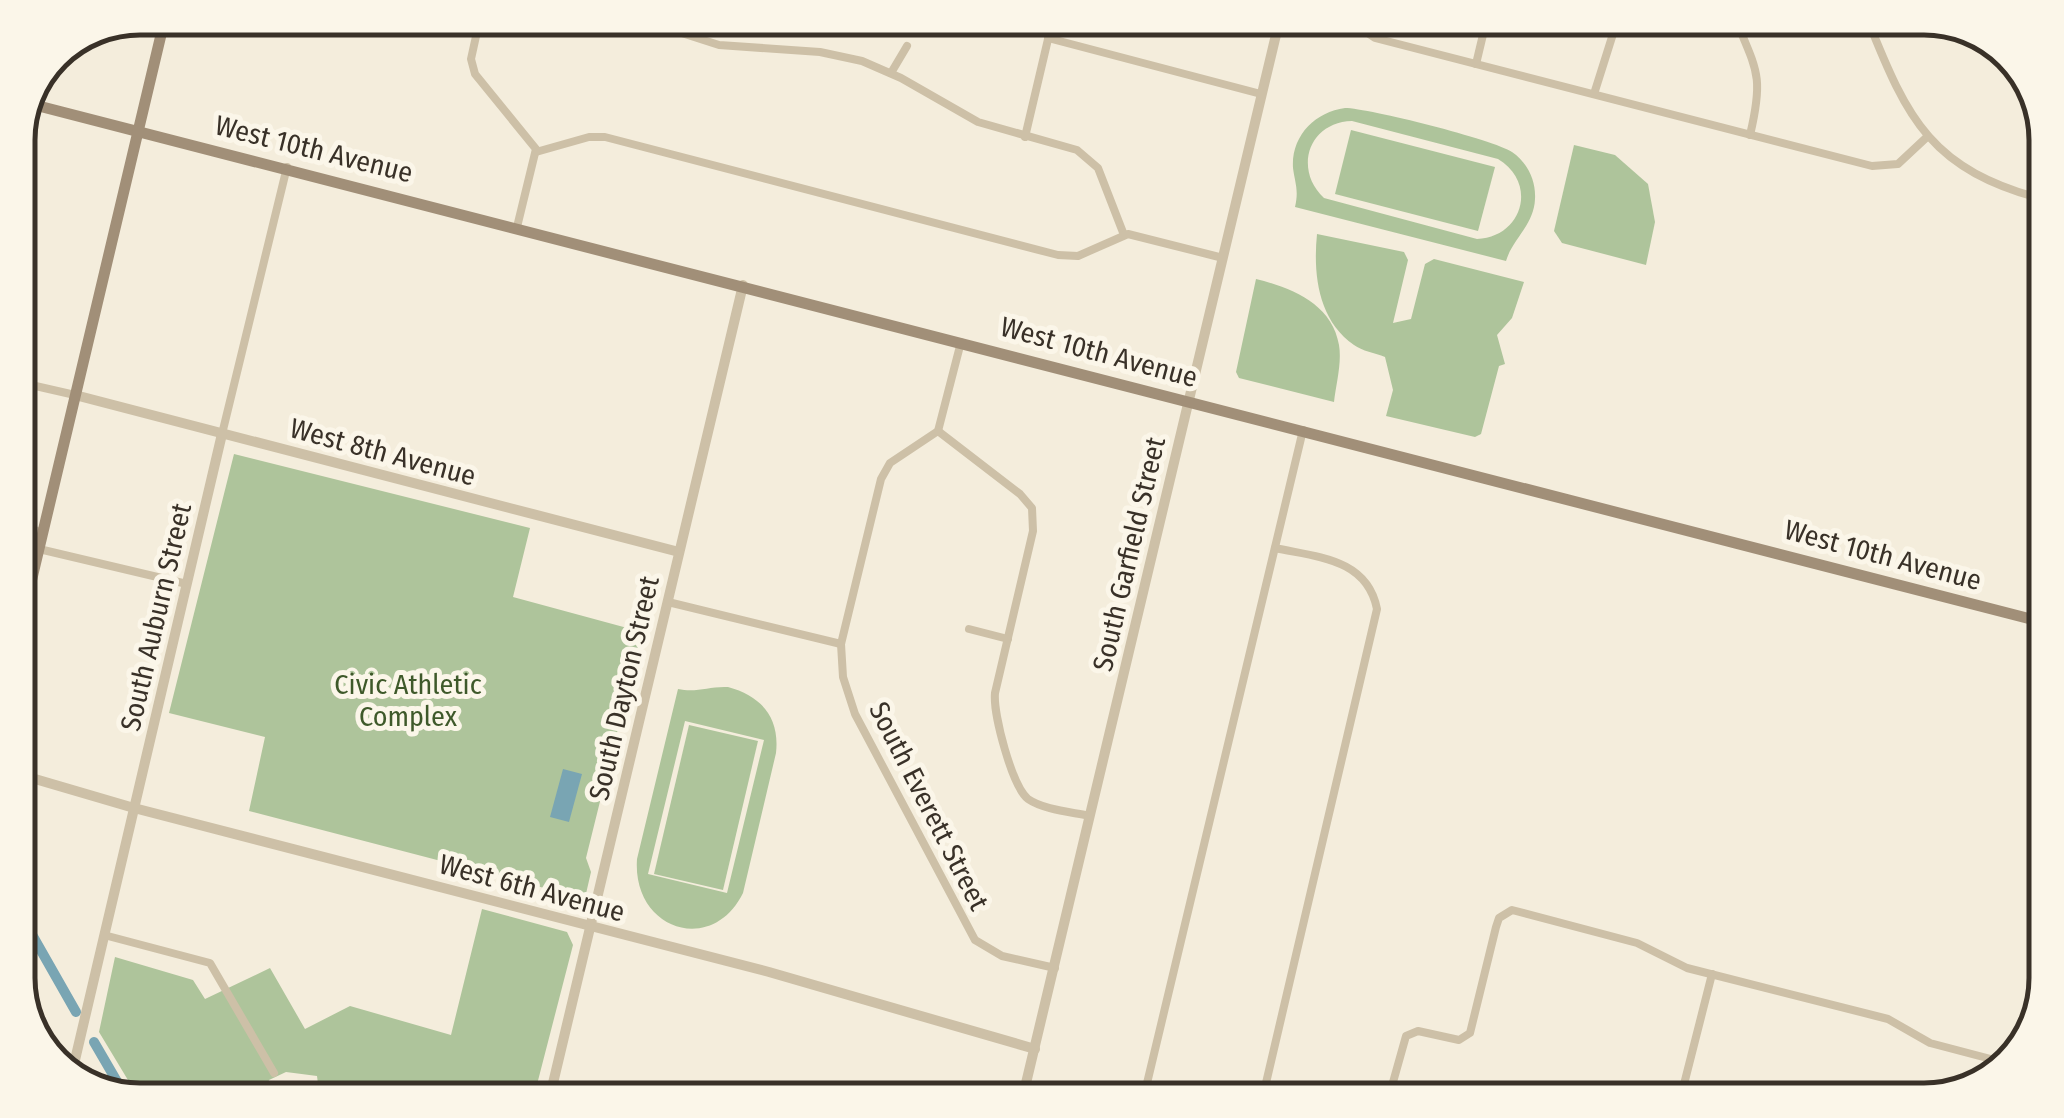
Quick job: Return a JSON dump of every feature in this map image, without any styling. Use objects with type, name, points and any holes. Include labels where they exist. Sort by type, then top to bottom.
[{"type":"main road","points":[[35,566],[160,35]]},
{"type":"main road","name":"West 10th Avenue","points":[[41,106],[2029,619]]},
{"type":"street","points":[[476,35],[471,58],[474,74],[484,90],[534,142],[536,152],[517,227]]},
{"type":"street","points":[[688,35],[719,45],[834,54],[870,64],[978,122],[1077,150],[1094,162],[1124,234]]},
{"type":"street","points":[[1025,136],[1049,35]]},
{"type":"street","name":"South Garfield Street","points":[[1026,1083],[1276,35]]},
{"type":"street","points":[[1373,35],[1878,168],[1898,164],[1928,136]]},
{"type":"street","points":[[1476,64],[1484,35]]},
{"type":"street","points":[[1594,94],[1613,35]]},
{"type":"street","points":[[1742,35],[1758,76],[1759,94],[1750,134]]},
{"type":"street","points":[[1875,35],[1897,91],[1928,136],[1985,179],[2029,194]]},
{"type":"street","points":[[1048,38],[1262,94]]},
{"type":"street","points":[[891,74],[907,46]]},
{"type":"street","points":[[536,152],[589,137],[605,138],[1065,256],[1085,253],[1124,234],[1223,258]]},
{"type":"street","name":"South Auburn Street","points":[[75,1060],[287,168]]},
{"type":"street","name":"South Dayton Street","points":[[553,1083],[743,285]]},
{"type":"street","points":[[962,342],[938,431],[1020,494],[1032,508],[1034,530],[994,703],[1017,784],[1032,801],[1090,816]]},
{"type":"street","points":[[35,386],[75,395]]},
{"type":"street","name":"West 8th Avenue","points":[[75,395],[679,552]]},
{"type":"street","points":[[1147,1083],[1303,430]]},
{"type":"street","name":"South Everett Street","points":[[938,431],[898,456],[884,471],[841,644],[843,677],[850,703],[970,932],[992,952],[1055,968]]},
{"type":"street","points":[[35,530],[43,532]]},
{"type":"street","points":[[1266,1083],[1377,609],[1366,581],[1351,567],[1275,548]]},
{"type":"street","points":[[39,549],[187,584]]},
{"type":"street","points":[[668,602],[841,644]]},
{"type":"street","points":[[969,630],[1008,639]]},
{"type":"street","name":"West 6th Avenue","points":[[35,779],[769,972],[1034,1049]]},
{"type":"street","points":[[1393,1083],[1406,1036],[1418,1031],[1459,1040],[1470,1033],[1496,926],[1505,913],[1517,911],[1627,940],[1680,966],[1888,1019],[1930,1043],[1990,1059]]},
{"type":"street","points":[[104,935],[210,963],[274,1073]]},
{"type":"street","points":[[1684,1083],[1712,974]]},
{"type":"green space","points":[[1358,109],[1431,126],[1482,140],[1518,156],[1534,186],[1534,208],[1506,261],[1295,207],[1296,146],[1307,127],[1334,110]],"holes":[[[1352,121],[1498,159],[1518,181],[1520,207],[1505,229],[1477,239],[1324,198],[1309,174],[1308,161],[1310,149],[1325,129]]]},
{"type":"green space","points":[[1351,130],[1495,167],[1478,231],[1335,194]]},
{"type":"green space","points":[[1574,145],[1615,155],[1648,184],[1655,222],[1646,265],[1562,243],[1554,231]]},
{"type":"green space","points":[[1317,234],[1404,252],[1408,260],[1393,323],[1411,319],[1425,264],[1434,259],[1524,282],[1512,318],[1497,335],[1505,364],[1499,366],[1481,434],[1475,437],[1386,416],[1393,390],[1385,357],[1354,345],[1332,323],[1317,280]]},
{"type":"green space","points":[[1256,279],[1296,293],[1328,319],[1340,352],[1334,402],[1239,378],[1236,372]]},
{"type":"green space","name":"Civic Athletic Complex","points":[[234,454],[530,528],[513,597],[642,632],[586,858],[591,872],[585,898],[577,904],[567,894],[249,811],[265,737],[169,713]]},
{"type":"green space","points":[[728,687],[750,696],[766,710],[775,729],[776,753],[743,893],[729,913],[713,924],[695,929],[676,926],[660,918],[647,903],[639,883],[637,859],[678,689]],"holes":[[[685,721],[764,740],[727,893],[648,874]]]},
{"type":"green space","points":[[689,725],[758,741],[723,890],[654,874]]},
{"type":"green space","points":[[482,909],[567,932],[573,945],[537,1083],[318,1083],[317,1076],[286,1072],[268,1083],[129,1082],[99,1032],[115,957],[193,980],[205,999],[270,968],[305,1029],[350,1006],[451,1035]]},
{"type":"water","points":[[563,769],[582,774],[569,822],[550,817]]},
{"type":"waterway","points":[[35,940],[76,1012]]},
{"type":"waterway","points":[[94,1042],[116,1080]]}]
